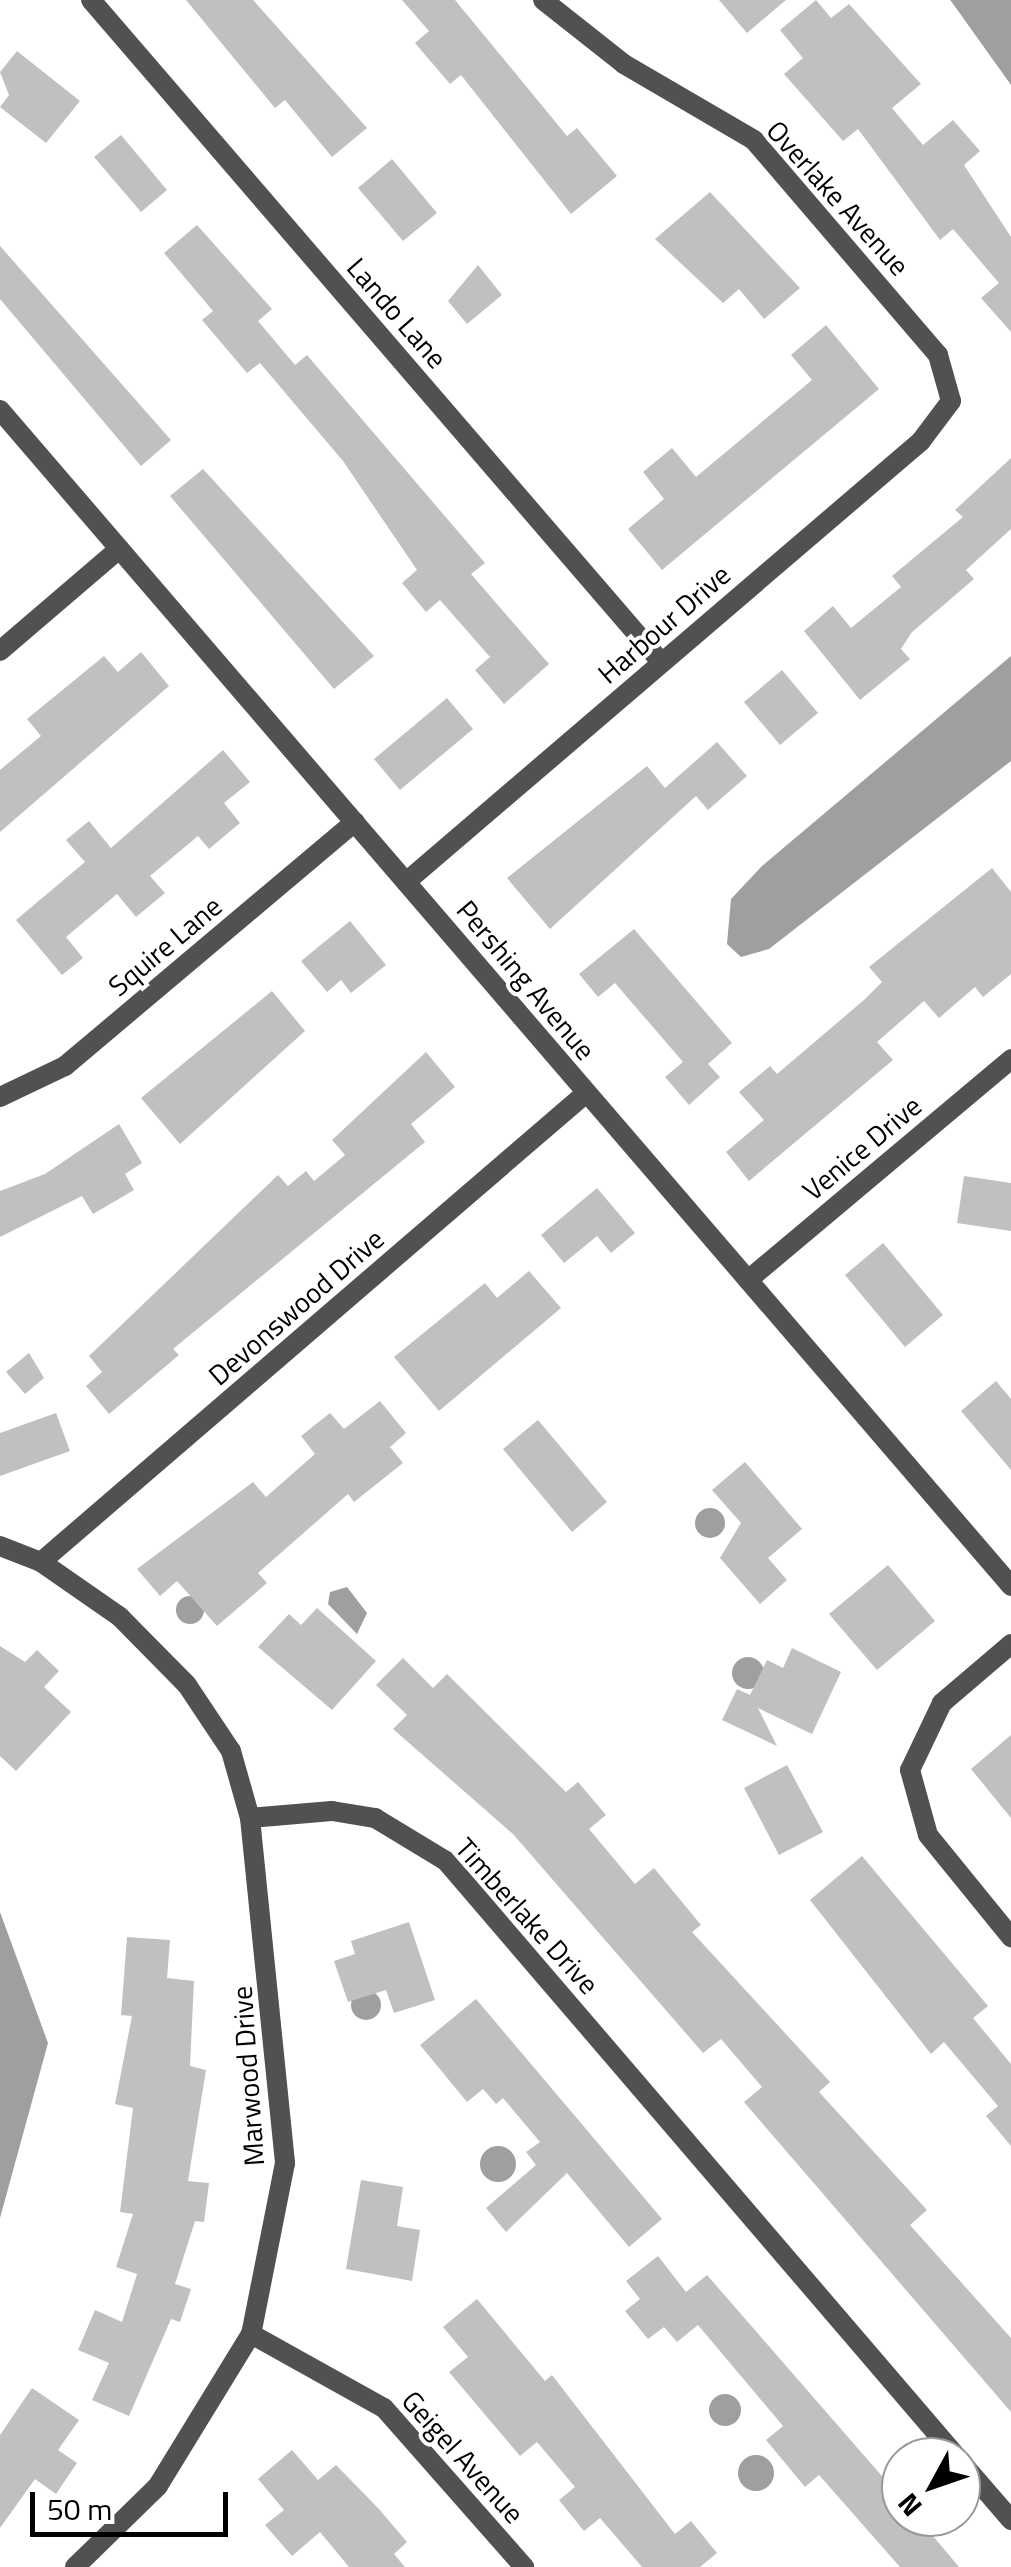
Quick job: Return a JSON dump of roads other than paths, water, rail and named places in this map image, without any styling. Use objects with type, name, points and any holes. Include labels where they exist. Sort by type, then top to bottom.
[{"type":"street","name":"Lando Lane","points":[[91,0],[661,662]]},
{"type":"street","name":"Overlake Avenue","points":[[543,0],[624,64],[754,140],[938,354],[951,401]]},
{"type":"street","name":"Harbour Drive","points":[[406,882],[921,440],[951,401]]},
{"type":"street","name":"Pershing Avenue","points":[[0,410],[1011,1586]]},
{"type":"street","points":[[0,650],[119,549]]},
{"type":"street","name":"Squire Lane","points":[[0,1096],[65,1066],[355,822]]},
{"type":"street","name":"Venice Drive","points":[[748,1280],[1011,1060]]},
{"type":"street","name":"Devonswood Drive","points":[[41,1562],[586,1094]]},
{"type":"street","points":[[0,1546],[41,1562],[120,1617],[187,1685],[230,1751],[250,1818]]},
{"type":"street","points":[[1011,1644],[942,1704],[918,1737],[910,1770],[928,1835],[1011,1937]]},
{"type":"street","name":"Timberlake Drive","points":[[250,1818],[332,1810],[375,1818],[446,1860],[939,2437]]},
{"type":"street","name":"Marwood Drive","points":[[75,2567],[158,2486],[252,2334],[285,2163],[250,1818]]},
{"type":"street","name":"Geigel Avenue","points":[[252,2334],[384,2408],[524,2567]]},
{"type":"street","name":"Timberlake Drive","points":[[981,2485],[1011,2520]]}]
